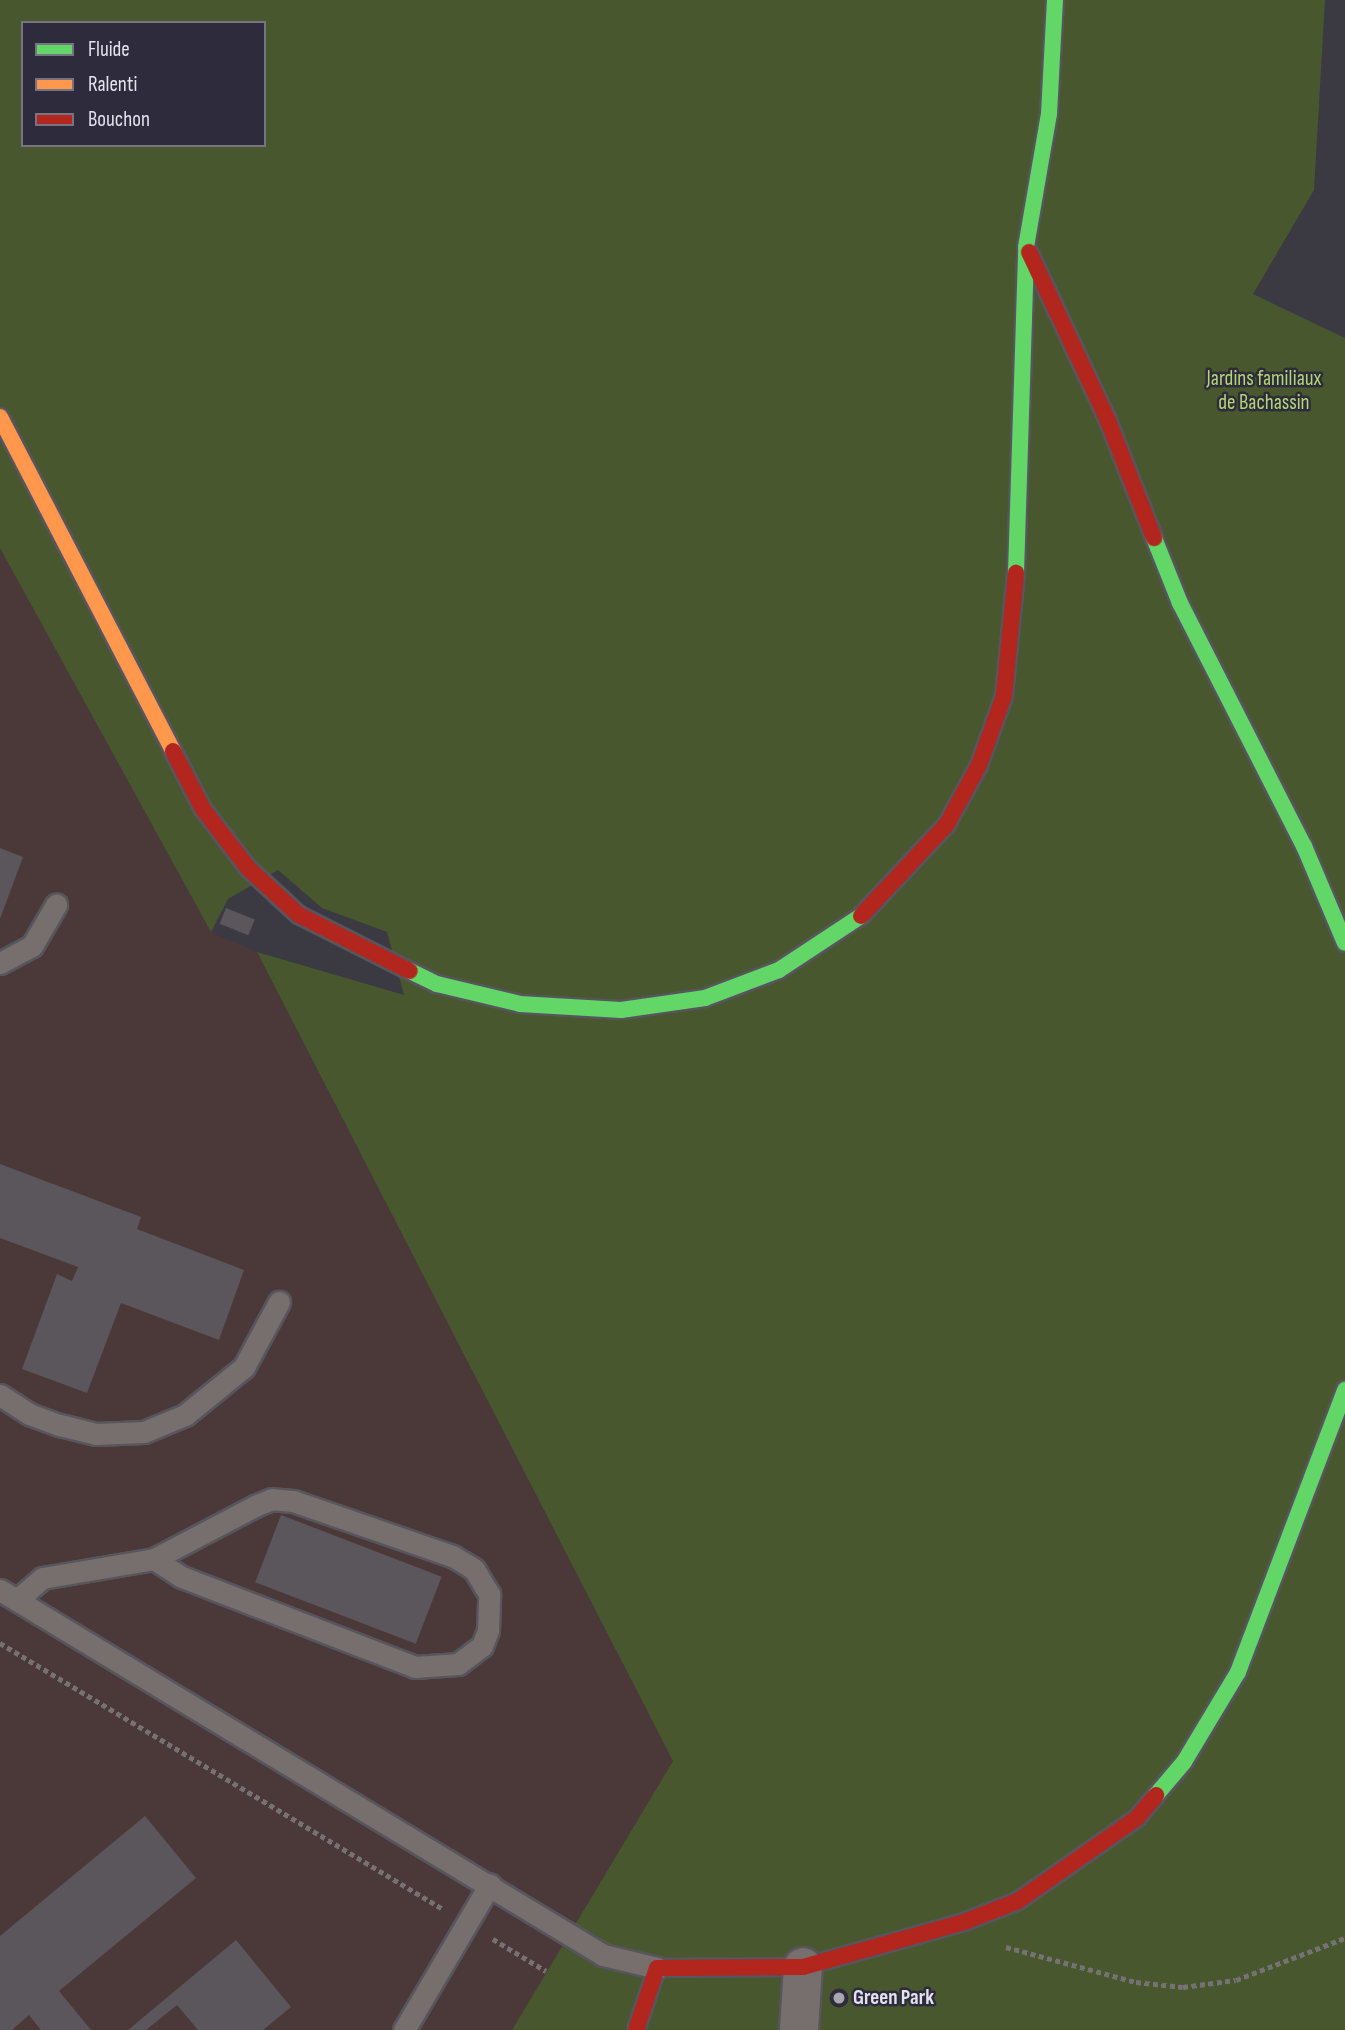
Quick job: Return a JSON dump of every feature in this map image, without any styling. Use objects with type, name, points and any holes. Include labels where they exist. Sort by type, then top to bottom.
[{"type":"main road","points":[[0,417],[203,808],[248,868],[299,915],[437,984],[520,1004],[621,1010],[705,998],[779,970],[845,930],[901,880],[947,824],[979,765],[1004,696],[1014,620],[1027,247],[1049,114],[1055,0]]},
{"type":"main road","points":[[1027,247],[1108,421],[1180,603],[1304,846],[1345,943]]},
{"type":"main road","points":[[636,2030],[657,1968],[803,1967],[964,1922],[1018,1901],[1079,1863],[1137,1818],[1184,1762],[1238,1672],[1345,1390]]},
{"type":"street","points":[[799,2030],[803,1967]]},
{"type":"lane","points":[[0,963],[32,946],[56,905]]},
{"type":"lane","points":[[0,1395],[29,1415],[96,1434],[144,1432],[185,1415],[244,1367],[279,1302]]},
{"type":"lane","points":[[8,1595],[42,1578],[154,1559],[272,1499],[293,1501],[452,1556],[474,1569],[489,1594],[488,1630],[482,1646],[458,1664],[415,1667],[182,1577],[154,1559]]},
{"type":"lane","points":[[8,1595],[490,1884],[603,1955],[657,1968]]},
{"type":"lane","points":[[404,2030],[490,1884]]},
{"type":"path","points":[[0,1643],[546,1971]]},
{"type":"path","points":[[964,1922],[1017,1953],[1136,1982],[1182,1987],[1236,1980],[1345,1938]]},
{"type":"shaded area","points":[[0,548],[211,932],[257,952],[673,1761],[512,2030],[0,2030]]},
{"type":"green space","name":"Jardins familiaux de Bachassin","points":[[0,0],[1325,0],[1314,190],[1253,294],[1345,338],[1345,2030],[512,2030],[673,1761],[257,952],[404,995],[387,932],[322,908],[278,870],[228,899],[211,932],[0,548]]},
{"type":"building","points":[[0,848],[23,857],[0,919]]},
{"type":"building","points":[[226,908],[255,920],[248,935],[220,924]]},
{"type":"building","points":[[0,1164],[141,1217],[137,1229],[244,1270],[219,1340],[121,1303],[87,1393],[22,1369],[57,1274],[72,1281],[78,1267],[0,1238]]},
{"type":"building","points":[[281,1515],[442,1577],[416,1644],[255,1582]]},
{"type":"building","points":[[145,1816],[196,1878],[59,1991],[91,2030],[41,2030],[29,2015],[12,2030],[0,2030],[0,1936]]},
{"type":"building","points":[[236,1940],[291,2007],[263,2030],[198,2030],[177,2005],[146,2030],[128,2030]]},
{"type":"traffic: fast","points":[[1016,573],[1026,247],[1049,114],[1055,0]]},
{"type":"traffic: fast","points":[[1154,538],[1180,603],[1304,846],[1345,943]]},
{"type":"traffic: fast","points":[[410,971],[437,984],[520,1004],[621,1010],[705,998],[779,970],[861,916]]},
{"type":"traffic: fast","points":[[1156,1795],[1184,1762],[1238,1672],[1345,1390]]},
{"type":"traffic: slow","points":[[0,417],[173,751]]},
{"type":"traffic: jam","points":[[1029,252],[1108,421],[1154,538]]},
{"type":"traffic: jam","points":[[861,916],[947,824],[979,765],[1004,696],[1016,573]]},
{"type":"traffic: jam","points":[[173,751],[203,809],[248,868],[299,915],[410,971]]},
{"type":"traffic: jam","points":[[636,2030],[657,1968],[803,1967],[964,1922],[1018,1901],[1137,1818],[1156,1795]]},
{"type":"place","name":"Green Park","points":[[839,1998]]}]
